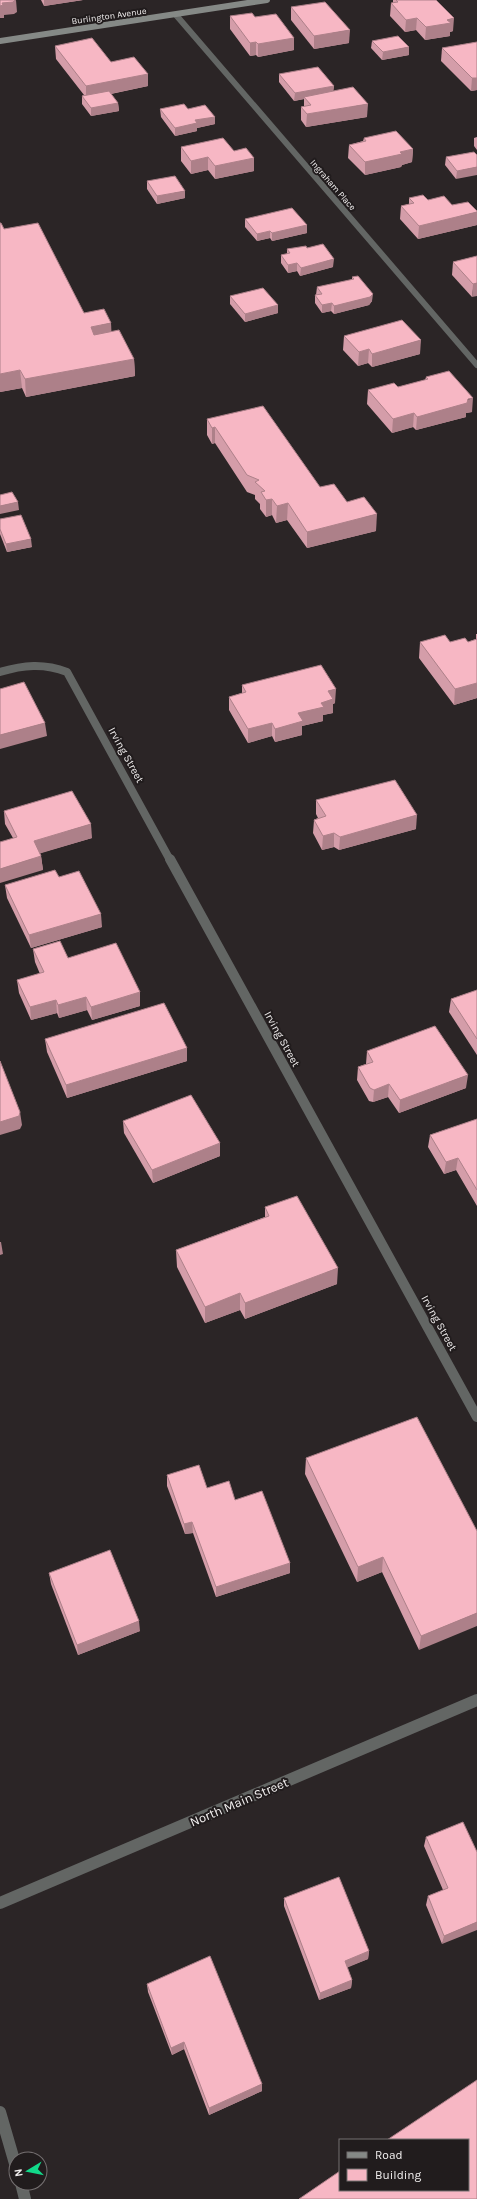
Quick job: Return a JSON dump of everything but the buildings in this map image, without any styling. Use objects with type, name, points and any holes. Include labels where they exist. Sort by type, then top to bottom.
[{"type":"main road","name":"Burlington Avenue","points":[[0,41],[267,0]]},
{"type":"street","name":"Ingraham Place","points":[[176,15],[477,365]]},
{"type":"street","name":"Irving Street","points":[[0,672],[30,664],[56,667],[67,672],[477,1417]]},
{"type":"street","name":"North Main Street","points":[[0,1903],[477,1700]]},
{"type":"street","points":[[0,2112],[11,2151]]}]
